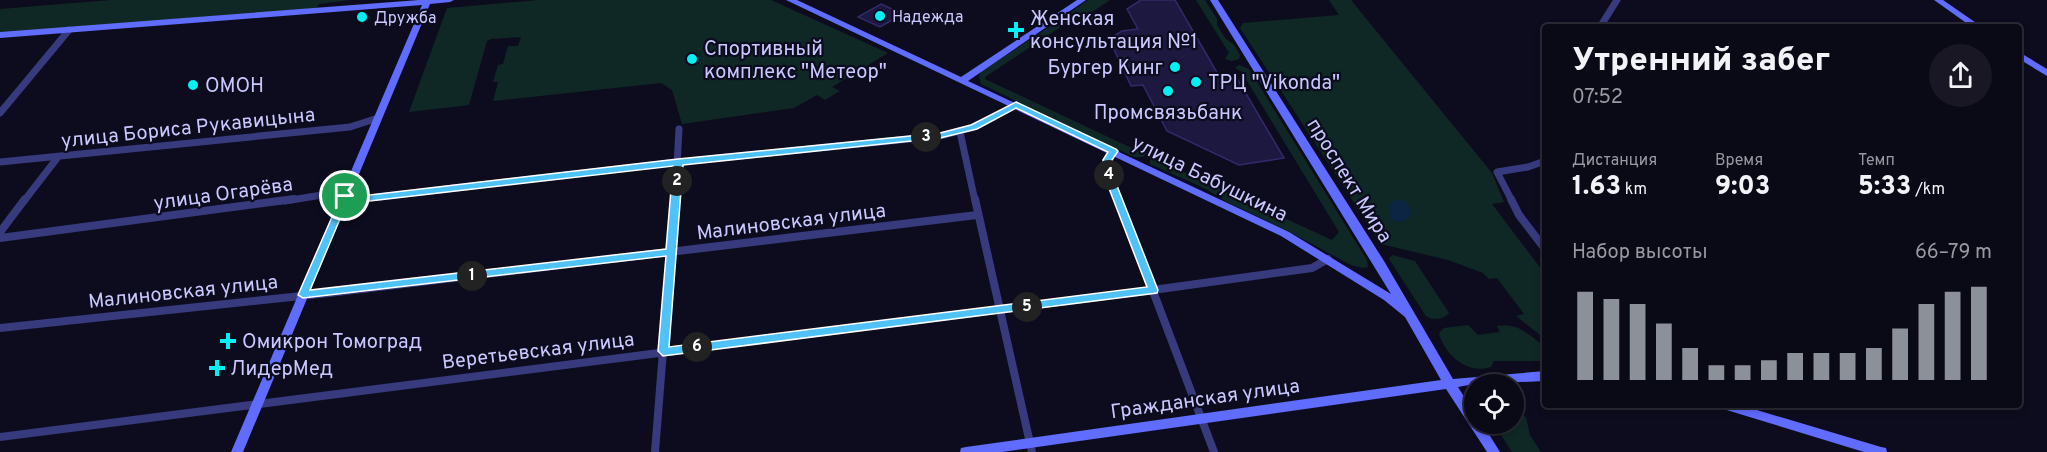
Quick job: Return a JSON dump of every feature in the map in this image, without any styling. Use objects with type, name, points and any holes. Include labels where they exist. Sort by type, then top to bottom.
[{"type":"main road","points":[[0,35],[450,0]]},
{"type":"main road","name":"улица Бабушкина","points":[[790,0],[1285,234],[1388,297],[1408,314]]},
{"type":"main road","points":[[963,80],[1082,0]]},
{"type":"main road","name":"проспект Мира","points":[[1214,0],[1380,264],[1464,406]]},
{"type":"main road","points":[[1938,0],[1974,24]]},
{"type":"main road","points":[[237,452],[428,1]]},
{"type":"main road","points":[[2022,57],[2047,73]]},
{"type":"main road","points":[[1344,269],[1375,279],[1381,273],[1380,264]]},
{"type":"main road","name":"Гражданская улица","points":[[966,452],[1031,447],[1201,418],[1449,384],[1542,376]]},
{"type":"main road","points":[[1734,408],[1881,452]]},
{"type":"main road","name":"проспект Мира","points":[[1482,434],[1494,452]]},
{"type":"street","points":[[1602,24],[1617,0]]},
{"type":"street","points":[[0,113],[69,30]]},
{"type":"street","name":"улица Огарёва","points":[[0,238],[217,211],[328,194],[361,199],[960,132],[988,122],[1016,105]]},
{"type":"street","name":"улица Бориса Рукавицына","points":[[0,162],[350,127],[378,118]]},
{"type":"street","points":[[655,452],[679,129]]},
{"type":"street","points":[[960,132],[1031,447]]},
{"type":"street","points":[[1113,151],[1108,160],[1110,178],[1214,452]]},
{"type":"street","points":[[0,232],[58,157]]},
{"type":"street","points":[[1542,162],[1528,167],[1497,172],[1519,215],[1542,245]]},
{"type":"street","name":"Малиновская улица","points":[[0,328],[303,295],[977,215]]},
{"type":"street","name":"Веретьевская улица","points":[[0,437],[1153,290],[1312,267],[1328,259]]},
{"type":"green space","points":[[111,0],[350,0],[319,4],[316,9],[0,33],[0,9]]},
{"type":"green space","name":"Спортивный комплекс \"Метеор\"","points":[[539,0],[771,0],[888,53],[832,87],[840,91],[825,100],[817,95],[794,108],[682,124],[672,90],[661,83],[493,101],[498,82],[493,82],[498,65],[503,64],[508,46],[518,46],[521,37],[491,39],[487,41],[469,105],[409,112],[447,8]]},
{"type":"green space","points":[[1088,0],[1110,0],[1089,14],[1105,21],[1107,23],[1103,26],[1093,26],[1068,16]]},
{"type":"green space","points":[[1196,0],[1205,0],[1217,19],[1217,25],[1240,55],[1239,59],[1232,61],[1225,59],[1229,53]]},
{"type":"green space","points":[[1329,0],[1351,0],[1492,173],[1504,202],[1492,204],[1542,270],[1542,337],[1516,316],[1524,314],[1497,278],[1489,279],[1483,273],[1448,260],[1381,244],[1240,28],[1243,23],[1339,15]]},
{"type":"green space","points":[[1060,20],[1068,22],[985,79],[1140,152],[1145,148],[1147,153],[1143,157],[1134,157],[981,84],[979,76],[982,71]]},
{"type":"green space","points":[[1239,65],[1249,69],[1367,260],[1368,267],[1351,265],[1206,189],[1150,164],[1150,160],[1155,157],[1166,158],[1162,162],[1332,240],[1339,232],[1241,71],[1235,68]]},
{"type":"green space","points":[[1392,255],[1415,261],[1449,313],[1447,315],[1435,319],[1426,316],[1389,259]]},
{"type":"green space","points":[[1468,325],[1478,335],[1500,332],[1497,326],[1517,328],[1542,345],[1542,361],[1494,361],[1491,367],[1473,368],[1451,355],[1439,333],[1444,328]]},
{"type":"green space","points":[[1524,416],[1530,435],[1541,452],[1512,452],[1500,434],[1524,434]]},
{"type":"water","points":[[1400,200],[1408,203],[1411,211],[1408,219],[1400,222],[1392,219],[1389,211],[1392,203]]},
{"type":"building","name":"ТРЦ \"Vikonda\"","points":[[1141,0],[1175,0],[1219,76],[1227,75],[1231,81],[1238,80],[1284,158],[1239,165],[1167,131],[1143,85],[1131,86],[1109,39],[1122,31],[1138,29],[1127,9]]},
{"type":"building","name":"Надежда","points":[[881,4],[903,14],[880,27],[858,17]]},
{"type":"place","name":"Надежда","points":[[880,16]]},
{"type":"place","name":"Дружба","points":[[362,17]]},
{"type":"place","name":"Женская консультация №1","points":[[1016,30]]},
{"type":"place","name":"Спортивный комплекс \"Метеор\"","points":[[692,59]]},
{"type":"place","name":"Бургер Кинг","points":[[1175,67]]},
{"type":"place","name":"ТРЦ \"Vikonda\"","points":[[1196,82]]},
{"type":"place","name":"ОМОН","points":[[193,85]]},
{"type":"place","name":"Промсвязьбанк","points":[[1168,91]]},
{"type":"place","name":"Омикрон Томоград","points":[[228,341]]},
{"type":"place","name":"ЛидерМед","points":[[217,368]]},
{"type":"route","points":[[345,196],[303,295],[670,252],[678,162],[940,136],[988,122],[1016,105],[1113,151],[1108,160],[1110,178],[1153,290],[663,351],[678,162],[361,199],[345,196]]}]
